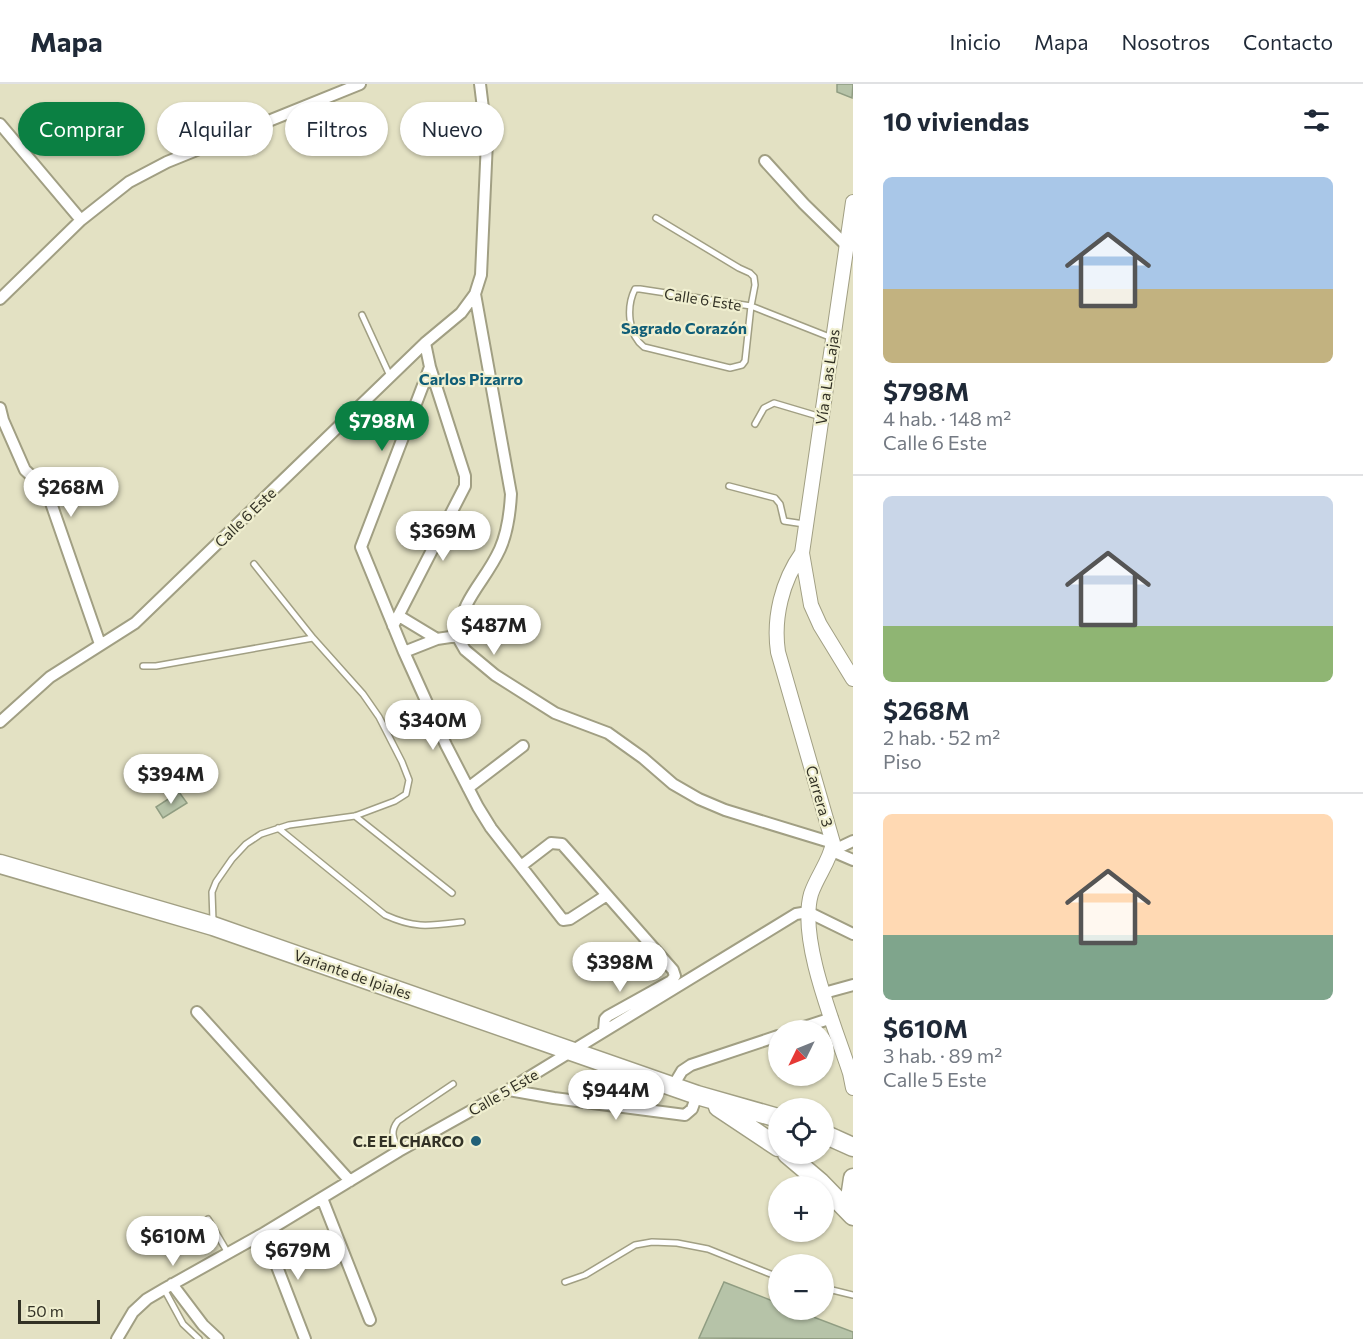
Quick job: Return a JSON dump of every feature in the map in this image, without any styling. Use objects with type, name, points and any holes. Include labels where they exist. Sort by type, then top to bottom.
[{"type":"highway","name":"Variante de Ipiales","points":[[0,864],[213,926],[699,1096],[768,1115]]},
{"type":"highway","name":"Variante de Ipiales","points":[[699,1096],[768,1140]]},
{"type":"highway","points":[[834,1138],[853,1147]]},
{"type":"highway","points":[[799,1164],[853,1215]]},
{"type":"highway","points":[[853,1178],[849,1198],[853,1215]]},
{"type":"street","points":[[0,299],[81,220],[129,182],[166,162],[360,84]]},
{"type":"street","points":[[480,84],[487,141],[481,275],[476,294],[511,494],[510,517],[500,549],[465,606],[457,636],[465,650],[495,675],[555,713],[608,733],[643,758],[672,784],[699,800],[832,847],[853,860]]},
{"type":"street","points":[[0,124],[81,220]]},
{"type":"street","points":[[765,161],[847,246]]},
{"type":"street","name":"Vía a Las Lajas","points":[[802,553],[832,338],[849,271],[847,246],[853,202]]},
{"type":"street","name":"Calle 6 Este","points":[[0,722],[50,677],[135,623],[390,376],[461,313],[476,294]]},
{"type":"street","points":[[396,621],[465,486],[465,476],[430,367],[425,343]]},
{"type":"street","points":[[430,367],[361,547],[396,621],[404,652],[468,788],[491,828],[563,920],[570,919],[607,895]]},
{"type":"street","points":[[0,408],[25,470],[38,482],[50,500],[100,644]]},
{"type":"street","points":[[802,553],[811,605],[820,625],[853,679]]},
{"type":"street","name":"Carrera 3","points":[[802,553],[788,575],[777,615],[775,634],[832,847]]},
{"type":"street","points":[[396,621],[437,639]]},
{"type":"street","points":[[404,652],[437,639],[457,636]]},
{"type":"street","points":[[468,788],[523,746]]},
{"type":"street","points":[[832,847],[853,841]]},
{"type":"street","points":[[521,866],[551,843],[562,844],[673,970],[675,976],[671,981],[608,1016],[605,1019],[604,1030]]},
{"type":"street","points":[[832,847],[812,893],[808,912],[808,928],[812,956],[832,1018],[849,1055],[853,1088]]},
{"type":"street","points":[[808,912],[853,934]]},
{"type":"street","name":"Calle 5 Este","points":[[117,1339],[133,1312],[147,1299],[168,1286],[264,1233],[399,1151],[508,1090],[796,914],[808,912]]},
{"type":"street","points":[[824,993],[853,984]]},
{"type":"street","points":[[197,1012],[350,1181]]},
{"type":"street","points":[[826,1020],[832,1018]]},
{"type":"street","points":[[673,1086],[682,1071],[692,1065],[768,1039]]},
{"type":"street","points":[[508,1090],[685,1115],[692,1109],[699,1096]]},
{"type":"street","points":[[322,1198],[370,1320]]},
{"type":"street","points":[[264,1233],[305,1339]]},
{"type":"street","points":[[168,1286],[202,1325],[218,1339]]},
{"type":"lane","points":[[656,218],[750,273],[754,277],[755,285],[751,306]]},
{"type":"lane","name":"Calle 6 Este","points":[[751,306],[745,361],[742,365],[730,368],[644,347],[637,342],[633,334],[630,311],[633,293],[640,289],[751,306],[832,338]]},
{"type":"lane","points":[[362,315],[390,376]]},
{"type":"lane","points":[[755,424],[764,408],[774,403],[821,417]]},
{"type":"lane","points":[[729,486],[775,498],[780,504],[784,521],[806,524]]},
{"type":"lane","points":[[213,926],[212,892],[224,868],[246,844],[261,834],[278,828],[355,816],[395,801],[406,794],[409,780],[380,717],[254,564]]},
{"type":"lane","points":[[143,666],[156,666],[313,638]]},
{"type":"lane","points":[[355,816],[453,893]]},
{"type":"lane","points":[[278,828],[385,915],[404,923],[426,927],[462,921]]},
{"type":"lane","points":[[399,1151],[392,1128],[398,1121],[453,1084]]},
{"type":"lane","points":[[208,1219],[228,1253]]},
{"type":"lane","points":[[566,1282],[585,1275],[635,1245],[652,1242],[677,1243],[708,1250],[768,1273]]},
{"type":"lane","points":[[168,1286],[183,1324],[199,1339]]},
{"type":"lane","points":[[834,1290],[853,1295]]},
{"type":"building","points":[[837,84],[853,84],[852,98],[837,92]]},
{"type":"building","points":[[179,792],[187,803],[163,818],[156,807]]},
{"type":"building","points":[[724,1282],[768,1299],[768,1320],[821,1320],[853,1332],[853,1339],[699,1338]]},
{"type":"place","name":"C.E EL CHARCO","points":[[476,1141]]},
{"type":"district","name":"Sagrado Corazón","points":[[684,327]]},
{"type":"district","name":"Carlos Pizarro","points":[[471,378]]}]
